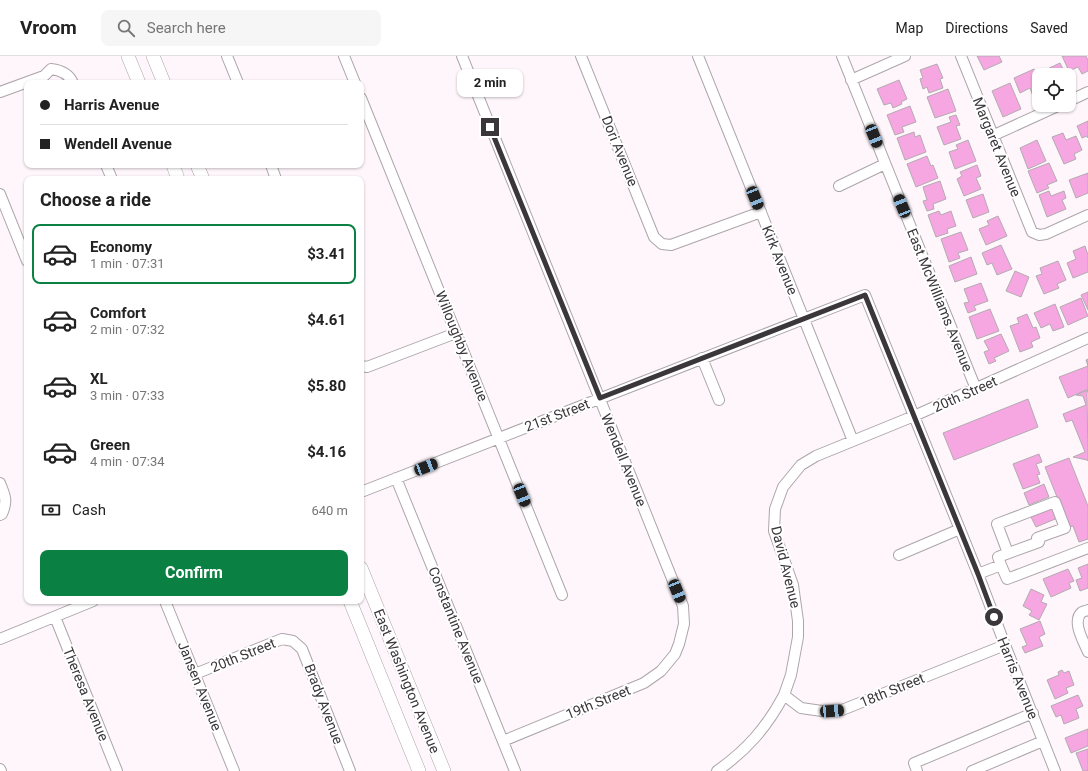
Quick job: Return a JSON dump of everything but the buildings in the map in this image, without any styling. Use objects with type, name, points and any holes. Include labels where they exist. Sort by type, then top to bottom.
[{"type":"main road","points":[[128,56],[138,80]]},
{"type":"main road","points":[[153,56],[163,80]]},
{"type":"main road","name":"East Washington Avenue","points":[[364,576],[444,771]]},
{"type":"main road","points":[[364,595],[387,633]]},
{"type":"main road","name":"East Washington Avenue","points":[[351,604],[420,771]]},
{"type":"main road","points":[[403,729],[424,771]]},
{"type":"street","points":[[227,56],[237,80]]},
{"type":"street","points":[[344,56],[354,80]]},
{"type":"street","name":"Wendell Avenue","points":[[462,56],[683,606],[684,624],[679,644]]},
{"type":"street","name":"Dori Avenue","points":[[581,56],[654,236],[662,244],[671,245],[761,212]]},
{"type":"street","name":"Kirk Avenue","points":[[698,56],[853,441]]},
{"type":"street","name":"East McWilliams Avenue","points":[[842,56],[976,389]]},
{"type":"street","points":[[851,80],[905,56]]},
{"type":"street","name":"Margaret Avenue","points":[[961,56],[1032,232],[1038,235],[1046,234],[1088,215]]},
{"type":"street","points":[[33,80],[44,76],[51,68],[60,70],[72,80]]},
{"type":"street","points":[[0,92],[24,83]]},
{"type":"street","points":[[1076,98],[1088,92]]},
{"type":"street","name":"Willoughby Avenue","points":[[364,105],[562,595]]},
{"type":"street","points":[[992,136],[1045,112]]},
{"type":"street","points":[[840,186],[886,164]]},
{"type":"street","points":[[0,194],[24,254]]},
{"type":"street","name":"21st Street","points":[[364,491],[865,295]]},
{"type":"street","name":"Harris Avenue","points":[[865,295],[1056,771]]},
{"type":"street","points":[[364,367],[456,333]]},
{"type":"street","name":"20th Street","points":[[783,487],[801,466],[816,456],[914,416],[1088,338]]},
{"type":"street","points":[[702,358],[719,400]]},
{"type":"street","name":"Constantine Avenue","points":[[396,478],[515,771]]},
{"type":"street","points":[[0,483],[6,498],[2,511]]},
{"type":"street","name":"David Avenue","points":[[783,487],[775,509],[774,531],[793,585],[798,621],[798,637],[791,675],[784,695]]},
{"type":"street","points":[[1008,553],[997,524],[1055,502],[1065,528],[1038,538],[1039,542],[998,557],[1007,578],[1088,548]]},
{"type":"street","points":[[899,555],[960,529]]},
{"type":"street","points":[[978,574],[1001,565]]},
{"type":"street","points":[[0,639],[86,604]]},
{"type":"street","name":"Jansen Avenue","points":[[166,604],[234,771]]},
{"type":"street","points":[[1088,610],[1082,612],[1078,618],[1078,625],[1088,652]]},
{"type":"street","name":"Theresa Avenue","points":[[55,617],[117,771]]},
{"type":"street","name":"20th Street","points":[[195,674],[282,639],[293,640]]},
{"type":"street","name":"Brady Avenue","points":[[293,640],[302,649],[350,771]]},
{"type":"street","name":"19th Street","points":[[503,741],[644,683],[661,671],[675,654],[679,644]]},
{"type":"street","name":"18th Street","points":[[784,695],[801,708],[822,711],[842,710],[1005,645]]},
{"type":"street","points":[[717,771],[738,756],[760,732],[778,707],[784,695]]},
{"type":"street","points":[[917,771],[914,763],[1033,714]]},
{"type":"street","points":[[972,771],[1043,741]]},
{"type":"route","points":[[490,127],[600,398],[865,295],[994,617]]}]
